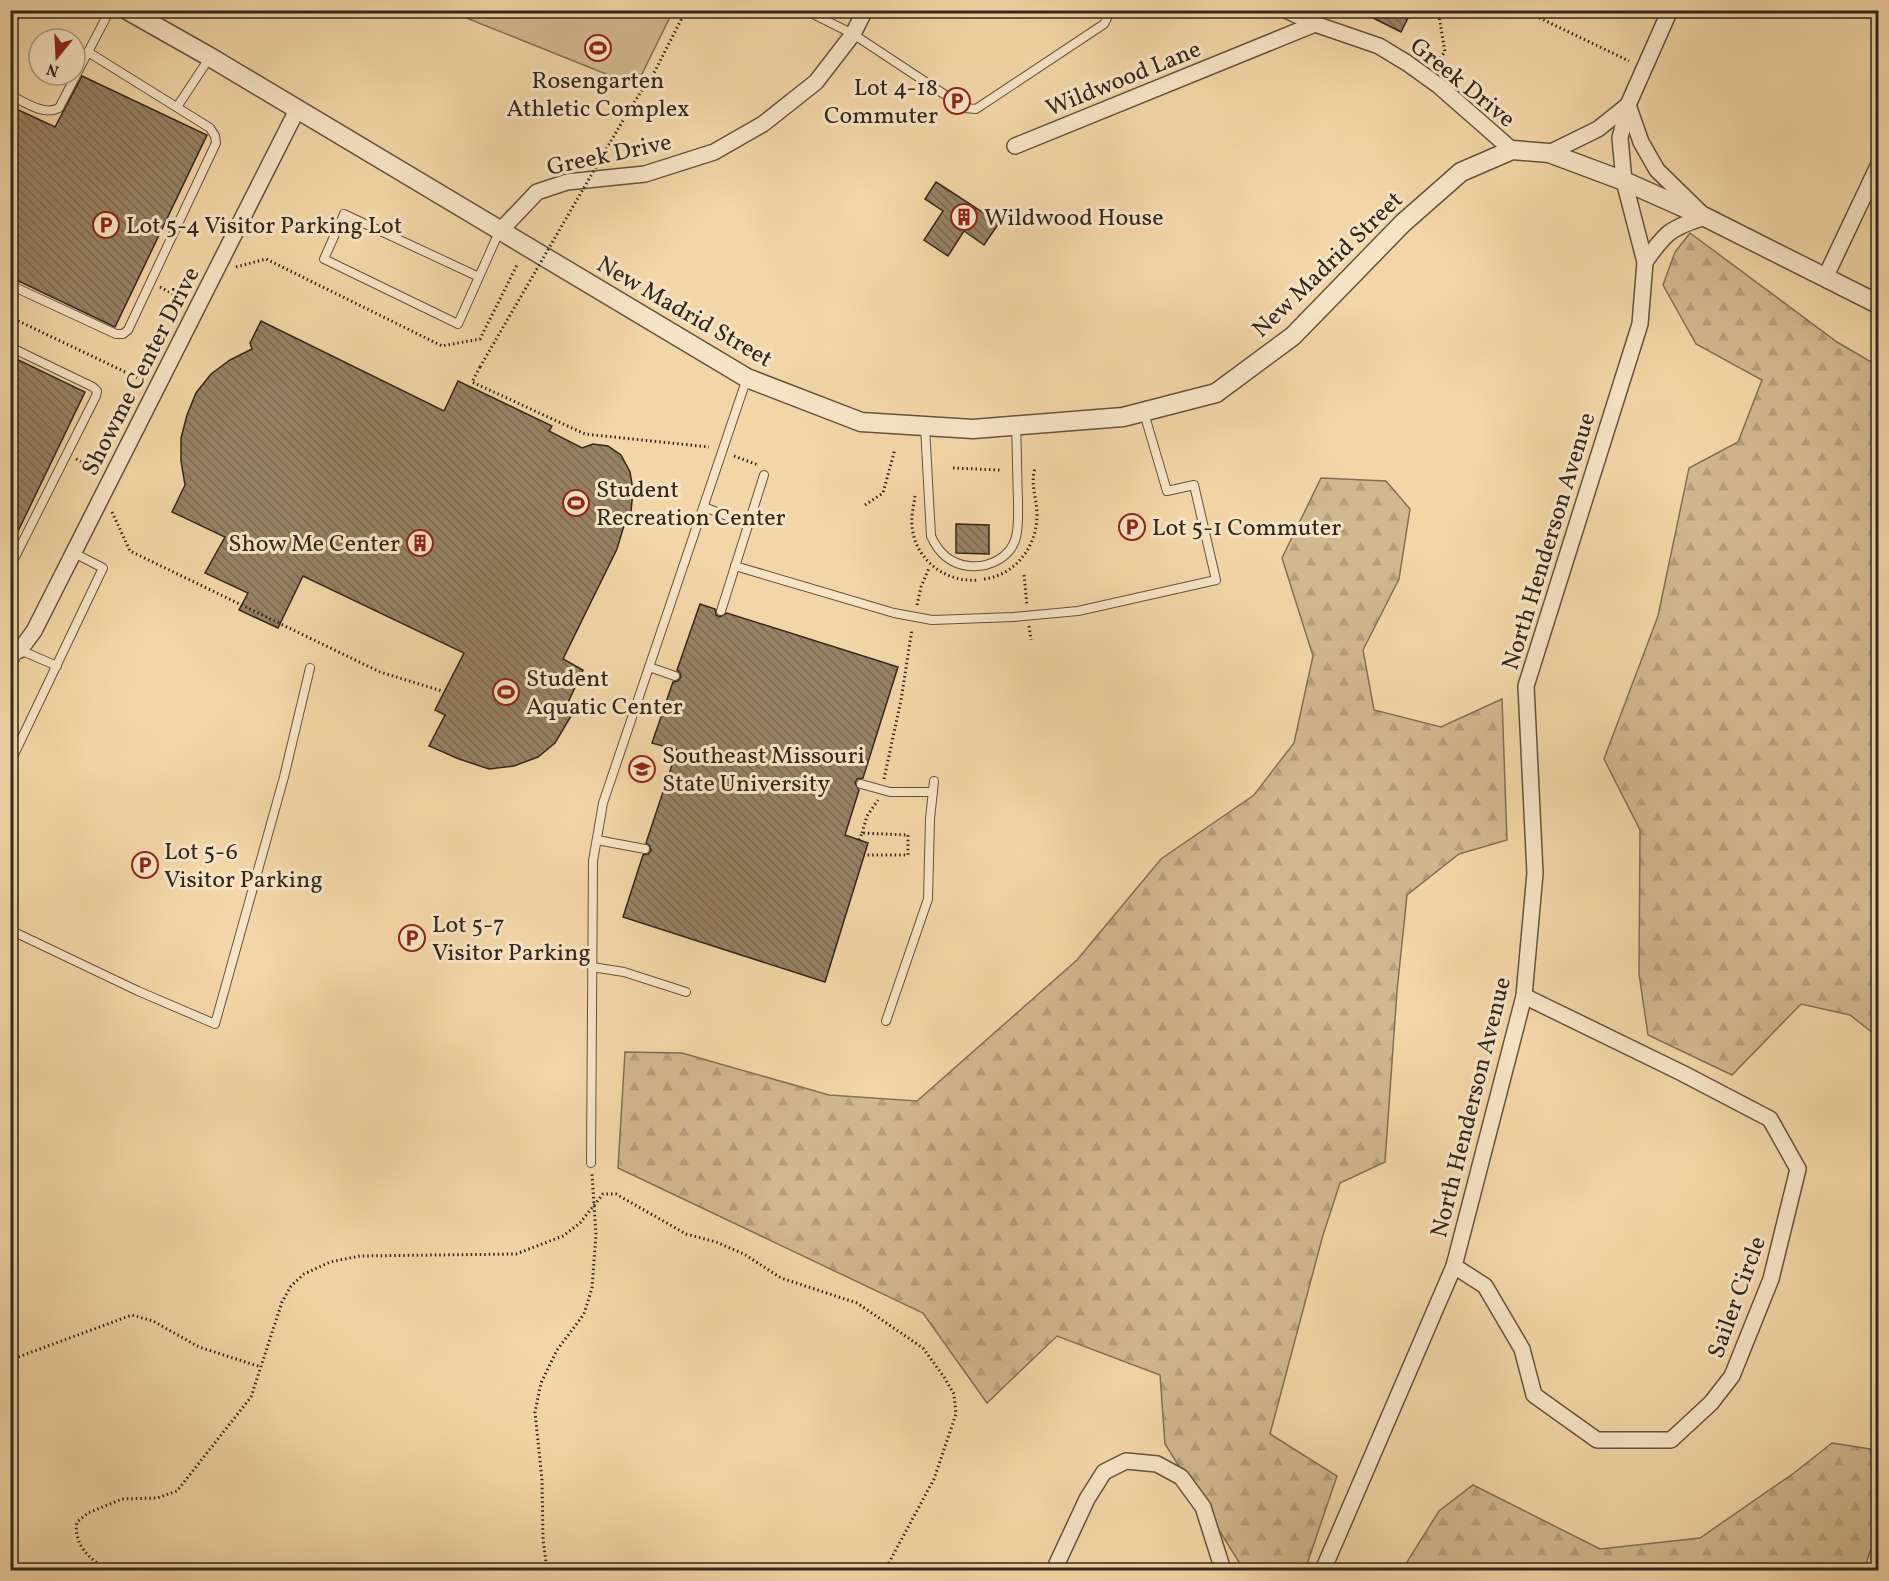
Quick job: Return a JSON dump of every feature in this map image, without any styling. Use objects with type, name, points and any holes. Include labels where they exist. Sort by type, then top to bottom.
[{"type":"street","name":"New Madrid Street","points":[[127,10],[210,57],[499,232],[747,378],[861,422],[973,429],[1123,417],[1216,393],[1293,336],[1403,223],[1461,172],[1512,150],[1549,153],[1624,181],[1705,217],[1878,304]]},
{"type":"street","name":"Greek Drive","points":[[499,232],[537,192],[567,182],[645,174],[714,152],[763,124],[816,82],[852,34],[865,10]]},
{"type":"street","name":"Greek Drive","points":[[1286,10],[1315,24],[1379,46],[1407,63],[1439,86],[1512,150]]},
{"type":"street","name":"North Henderson Avenue","points":[[1323,1570],[1454,1266],[1524,996],[1534,873],[1526,686],[1640,324],[1645,262],[1624,181],[1620,138],[1628,105],[1670,10]]},
{"type":"street","name":"Wildwood Lane","points":[[1015,146],[1315,24]]},
{"type":"street","points":[[1549,153],[1598,129],[1628,105],[1641,142],[1657,170],[1705,217],[1680,225],[1663,236],[1645,262]]},
{"type":"street","name":"Showme Center Drive","points":[[15,648],[34,631],[297,110]]},
{"type":"street","points":[[1825,278],[1878,166]]},
{"type":"street","name":"Sailer Circle","points":[[1454,1266],[1485,1286],[1522,1349],[1534,1395],[1597,1440],[1671,1440],[1711,1403],[1732,1376],[1771,1279],[1798,1169],[1770,1119],[1524,996]]},
{"type":"street","points":[[1054,1570],[1087,1499],[1104,1472],[1126,1461],[1157,1464],[1181,1477],[1203,1507],[1223,1570]]},
{"type":"lane","points":[[10,95],[42,110],[52,111],[59,108],[110,10]]},
{"type":"lane","points":[[806,10],[852,34],[965,108],[975,109],[1104,24],[1111,10]]},
{"type":"lane","points":[[10,285],[116,334],[123,334],[128,330],[216,143],[210,128],[88,52]]},
{"type":"lane","points":[[177,108],[210,57]]},
{"type":"lane","points":[[479,277],[344,214],[324,259],[458,324],[479,277],[499,232]]},
{"type":"lane","points":[[10,347],[97,391],[10,567]]},
{"type":"lane","points":[[591,1163],[593,861],[603,803],[747,378]]},
{"type":"lane","points":[[735,566],[894,613],[932,620],[1014,617],[1078,611],[1216,580],[1194,485],[1167,491],[1143,411]]},
{"type":"lane","points":[[925,426],[931,536],[938,551],[950,560],[967,566],[986,566],[1007,553],[1016,539],[1018,516],[1016,425]]},
{"type":"lane","points":[[721,611],[764,475]]},
{"type":"lane","points":[[704,507],[748,524]]},
{"type":"lane","points":[[10,763],[103,568],[74,553]]},
{"type":"lane","points":[[10,668],[15,648],[57,666]]},
{"type":"lane","points":[[650,667],[675,676]]},
{"type":"lane","points":[[10,930],[138,991],[215,1024],[284,777],[310,668]]},
{"type":"lane","points":[[886,1021],[928,900],[934,781]]},
{"type":"lane","points":[[861,784],[890,792],[933,792]]},
{"type":"lane","points":[[597,840],[645,849]]},
{"type":"lane","points":[[592,967],[624,972],[687,992]]},
{"type":"path","points":[[686,10],[656,71],[629,110],[472,382],[585,434],[710,447]]},
{"type":"path","points":[[1522,10],[1631,62]]},
{"type":"path","points":[[150,282],[197,307]]},
{"type":"path","points":[[10,317],[157,387]]},
{"type":"path","points":[[865,506],[883,493],[895,449]]},
{"type":"path","points":[[734,456],[759,465],[764,475]]},
{"type":"path","points":[[953,468],[1000,470]]},
{"type":"path","points":[[115,505],[112,513],[130,551],[380,672],[442,691]]},
{"type":"path","points":[[859,840],[867,816],[878,800],[893,743],[921,587],[929,568]]},
{"type":"path","points":[[862,833],[908,835],[908,855],[864,855]]},
{"type":"path","points":[[547,1570],[543,1539],[542,1480],[536,1412],[541,1383],[557,1350],[584,1314],[592,1288],[596,1236],[591,1163]]},
{"type":"path","points":[[108,1570],[83,1550],[74,1534],[77,1522],[88,1513],[122,1499],[158,1498],[177,1491],[251,1397],[282,1302],[291,1286],[304,1274],[330,1262],[360,1256],[516,1254],[562,1236],[579,1223],[603,1194],[616,1194],[686,1234],[716,1242],[744,1254],[781,1278],[856,1303],[923,1348],[954,1394],[956,1414],[934,1479],[885,1570]]},
{"type":"path","points":[[10,1360],[132,1315],[153,1321],[199,1347],[261,1367]]},
{"type":"green space","name":"Rosengarten Athletic Complex","points":[[449,11],[673,11],[636,86]]},
{"type":"green space","points":[[1690,233],[1837,342],[1878,366],[1878,1037],[1850,1015],[1801,1004],[1732,1075],[1648,1035],[1639,974],[1640,830],[1604,759],[1658,616],[1689,468],[1738,442],[1762,380],[1696,344],[1663,285],[1675,252]]},
{"type":"green space","points":[[1321,478],[1386,481],[1410,509],[1399,579],[1363,650],[1374,710],[1441,727],[1502,699],[1507,840],[1459,854],[1407,895],[1397,991],[1385,1162],[1340,1183],[1323,1235],[1270,1434],[1337,1476],[1305,1570],[1244,1570],[1165,1444],[1160,1375],[1057,1336],[987,1403],[923,1313],[618,1168],[625,1052],[682,1053],[829,1095],[917,1101],[1077,960],[1161,859],[1254,795],[1294,743],[1313,656],[1282,558]]},
{"type":"green space","points":[[1832,1443],[1870,1449],[1878,1490],[1878,1528],[1864,1570],[1411,1570],[1407,1562],[1439,1511],[1473,1485],[1600,1549],[1700,1538],[1794,1473]]},
{"type":"building","points":[[1357,10],[1412,10],[1401,32]]},
{"type":"building","name":"Lot 5-4 Visitor Parking Lot","points":[[87,78],[207,135],[115,327],[10,277],[10,106],[55,127],[76,87],[87,87]]},
{"type":"building","name":"Wildwood House","points":[[936,182],[999,223],[984,245],[964,231],[948,256],[924,240],[943,211],[925,199]]},
{"type":"building","name":"Show Me Center","points":[[261,321],[444,411],[458,381],[552,426],[549,431],[582,448],[593,444],[608,446],[621,455],[630,472],[633,490],[630,523],[625,522],[617,549],[563,659],[583,670],[566,707],[574,711],[555,743],[538,757],[514,766],[489,769],[429,746],[445,715],[435,710],[464,653],[303,576],[278,628],[239,610],[248,593],[205,573],[225,537],[172,512],[185,485],[181,461],[181,438],[196,393],[211,374],[230,360],[252,349],[250,343]]},
{"type":"building","points":[[10,356],[85,392],[10,548]]},
{"type":"building","points":[[956,524],[989,525],[989,554],[956,553]]},
{"type":"building","points":[[700,604],[715,609],[716,615],[720,617],[727,613],[898,667],[863,778],[857,779],[855,783],[859,790],[845,835],[868,843],[825,982],[623,917],[643,855],[651,851],[650,846],[646,843],[677,750],[652,743],[673,682],[678,681],[681,677],[677,670]]},
{"type":"place","name":"Rosengarten Athletic Complex","points":[[598,48]]},
{"type":"place","name":"Lot 4-18 Commuter","points":[[957,101]]},
{"type":"place","name":"Wildwood House","points":[[964,217]]},
{"type":"place","name":"Lot 5-4 Visitor Parking Lot","points":[[106,225]]},
{"type":"place","name":"Student Recreation Center","points":[[576,503]]},
{"type":"place","name":"Lot 5-1 Commuter","points":[[1132,527]]},
{"type":"place","name":"Show Me Center","points":[[420,543]]},
{"type":"place","name":"Student Aquatic Center","points":[[506,692]]},
{"type":"place","name":"Southeast Missouri State University","points":[[642,769]]},
{"type":"place","name":"Lot 5-6 Visitor Parking","points":[[145,865]]},
{"type":"place","name":"Lot 5-7 Visitor Parking","points":[[412,938]]}]
